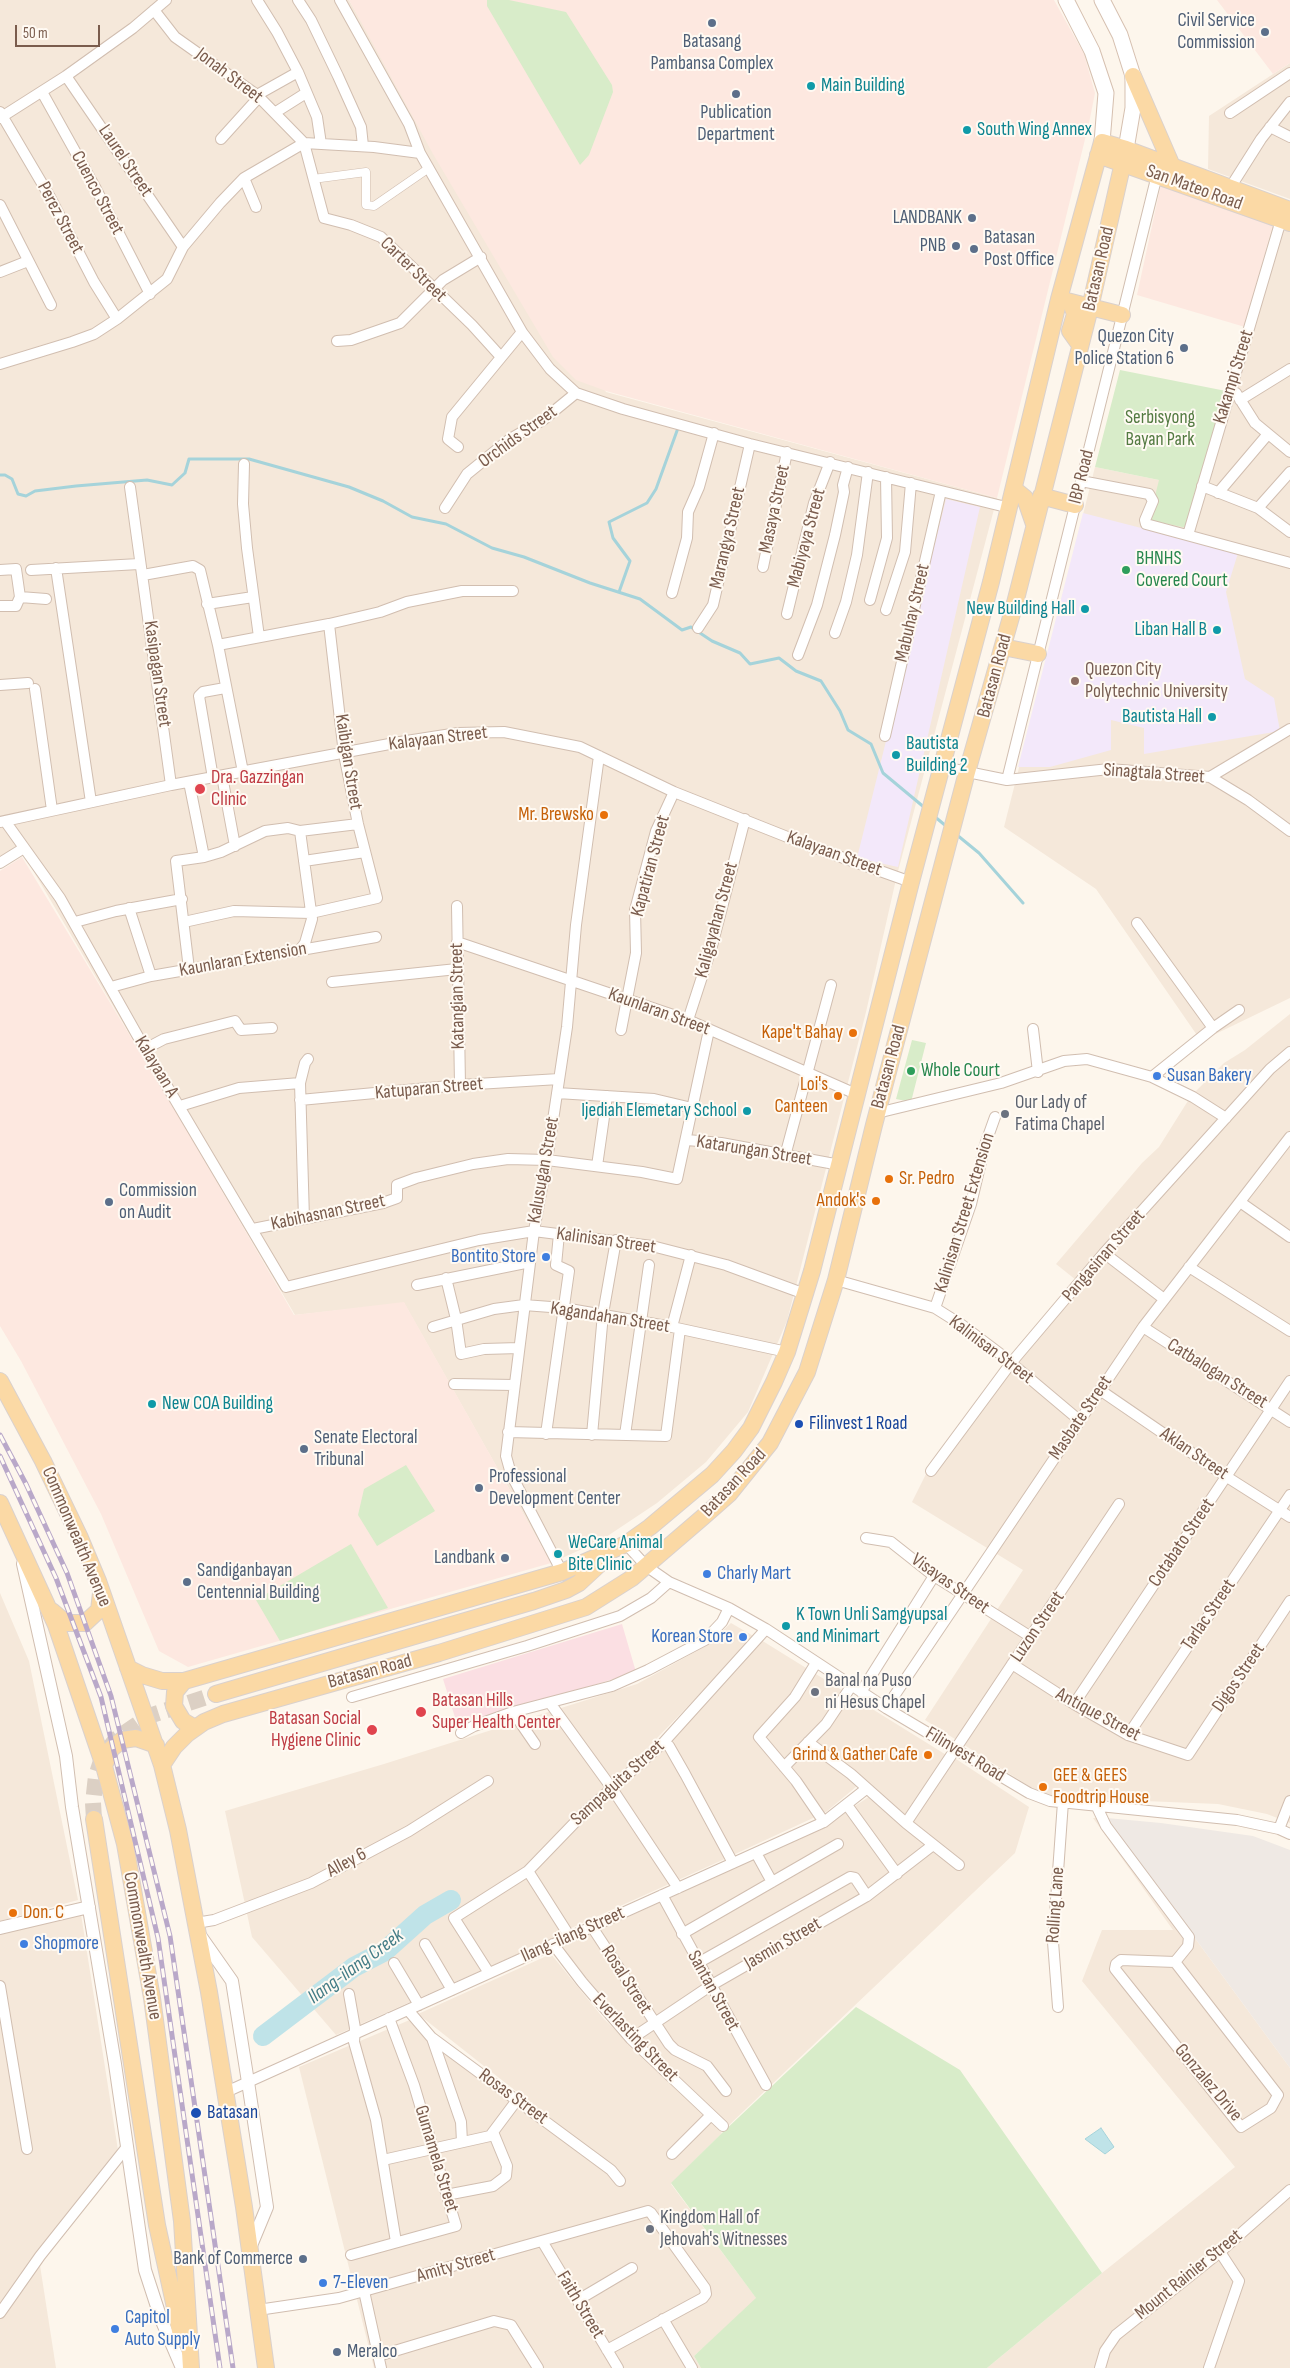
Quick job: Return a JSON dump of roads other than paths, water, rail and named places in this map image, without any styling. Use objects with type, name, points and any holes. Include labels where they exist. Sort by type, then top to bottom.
[{"type":"main road","name":"Batasan Road","points":[[128,1668],[142,1675],[162,1681],[184,1680],[562,1572],[626,1544],[697,1488],[734,1451],[751,1428],[787,1352],[805,1294],[840,1165],[856,1094],[911,882],[1065,301],[1100,148],[1106,93],[1092,51],[1066,0]]},
{"type":"main road","name":"Batasan Road","points":[[162,1765],[178,1742],[195,1728],[214,1717],[419,1658],[586,1606],[606,1596],[646,1566],[729,1494],[770,1443],[807,1372],[836,1280],[877,1113],[1042,496],[1090,308],[1125,156],[1133,108],[1133,76],[1120,35],[1102,0]]},
{"type":"main road","points":[[1133,76],[1172,166]]},
{"type":"main road","name":"San Mateo Road","points":[[1100,148],[1125,156],[1172,166],[1230,188],[1287,218]]},
{"type":"main road","name":"San Mateo Road","points":[[1125,156],[1157,174],[1287,218]]},
{"type":"main road","points":[[1065,301],[1122,315]]},
{"type":"main road","points":[[1065,301],[1075,311],[1070,330],[1080,344]]},
{"type":"main road","points":[[1014,489],[1025,498],[1034,524]]},
{"type":"main road","points":[[1042,496],[1075,504]]},
{"type":"main road","points":[[1003,647],[1038,654]]},
{"type":"main road","name":"Commonwealth Avenue","points":[[0,1381],[43,1461],[80,1538],[98,1581],[162,1765],[178,1830],[226,2092],[266,2368]]},
{"type":"main road","name":"Commonwealth Avenue","points":[[0,1503],[48,1605],[104,1766],[124,1844],[152,1998],[182,2220],[190,2368]]},
{"type":"main road","points":[[216,1694],[534,1602],[566,1590],[591,1572],[611,1552]]},
{"type":"main road","points":[[48,1605],[55,1616],[66,1623],[84,1623],[95,1616],[101,1604],[98,1581]]},
{"type":"main road","points":[[184,1680],[176,1692],[174,1706],[184,1721],[195,1728]]},
{"type":"main road","points":[[104,1766],[111,1749],[122,1740],[136,1738],[156,1745]]},
{"type":"main road","points":[[94,1819],[157,2225],[190,2368]]},
{"type":"street","points":[[1,116],[66,76],[133,28],[166,0]]},
{"type":"street","points":[[257,0],[277,32],[298,72],[317,116],[322,144]]},
{"type":"street","points":[[298,0],[311,20],[361,127],[363,146]]},
{"type":"street","points":[[340,0],[409,124],[420,153],[481,257],[522,332],[550,369],[576,393],[622,409],[750,444],[830,462],[1010,508]]},
{"type":"street","name":"Jonah Street","points":[[154,10],[175,37],[258,96],[276,112],[304,143]]},
{"type":"street","points":[[221,139],[258,96],[298,72]]},
{"type":"street","points":[[1230,113],[1290,73]]},
{"type":"street","name":"Laurel Street","points":[[66,76],[183,247]]},
{"type":"street","name":"Cuenco Street","points":[[42,92],[96,189],[150,294]]},
{"type":"street","points":[[276,112],[306,93]]},
{"type":"street","points":[[1230,188],[1270,127],[1290,103]]},
{"type":"street","name":"Perez Street","points":[[1,116],[50,197],[94,282],[116,319]]},
{"type":"street","points":[[1270,127],[1290,137]]},
{"type":"street","points":[[0,364],[94,334],[116,319],[167,280],[183,247],[244,178],[304,143],[363,146],[420,153]]},
{"type":"street","name":"Carter Street","points":[[304,143],[324,218],[352,225],[382,237],[501,357]]},
{"type":"street","points":[[313,179],[366,172],[366,205],[376,206],[398,188],[429,168]]},
{"type":"street","name":"IBP Road","points":[[1007,780],[1157,174]]},
{"type":"street","points":[[244,178],[256,207]]},
{"type":"street","points":[[0,205],[3,221],[28,261],[51,305]]},
{"type":"street","name":"Kakampi Street","points":[[1188,535],[1230,391],[1287,218]]},
{"type":"street","points":[[337,341],[351,340],[400,322],[443,280],[481,257]]},
{"type":"street","points":[[0,272],[28,261]]},
{"type":"street","points":[[458,446],[448,439],[452,417],[522,332]]},
{"type":"street","points":[[1240,400],[1290,369]]},
{"type":"street","points":[[1230,391],[1236,393],[1255,423],[1290,452]]},
{"type":"street","name":"Orchids Street","points":[[445,508],[467,474],[510,439],[543,420],[576,393]]},
{"type":"street","points":[[672,593],[687,538],[688,512],[698,487],[714,433]]},
{"type":"street","points":[[1218,493],[1268,434]]},
{"type":"street","name":"Marangya Street","points":[[698,628],[713,606],[750,444]]},
{"type":"street","name":"Masaya Street","points":[[763,567],[787,452]]},
{"type":"street","name":"Mabiyaya Street","points":[[787,614],[814,503],[830,462]]},
{"type":"street","points":[[244,464],[243,504],[259,637]]},
{"type":"street","points":[[798,654],[817,605],[835,535],[844,492],[843,485],[848,467]]},
{"type":"street","points":[[835,633],[846,602],[857,554],[868,472]]},
{"type":"street","points":[[1258,508],[1290,472]]},
{"type":"street","points":[[870,600],[887,538],[886,477]]},
{"type":"street","points":[[1082,481],[1150,494],[1153,501],[1145,520],[1146,524],[1290,563]]},
{"type":"street","points":[[886,610],[904,552],[911,483]]},
{"type":"street","name":"Kasipagan Street","points":[[130,486],[171,785]]},
{"type":"street","points":[[1202,486],[1258,508],[1290,532]]},
{"type":"street","name":"Mabuhay Street","points":[[884,736],[941,491]]},
{"type":"street","points":[[31,570],[140,564]]},
{"type":"street","points":[[143,575],[196,566],[200,570],[218,645],[243,772]]},
{"type":"street","points":[[56,568],[91,802]]},
{"type":"street","points":[[0,570],[16,569],[20,597],[16,606],[0,606]]},
{"type":"street","points":[[218,645],[329,624],[380,612],[407,602],[462,590],[514,591]]},
{"type":"street","points":[[20,597],[46,599]]},
{"type":"street","points":[[207,604],[253,597]]},
{"type":"street","name":"Kaibigan Street","points":[[311,913],[377,898],[358,824],[344,754],[329,624]]},
{"type":"street","points":[[0,685],[32,686],[52,810]]},
{"type":"street","points":[[225,688],[203,692],[199,696],[235,846]]},
{"type":"street","points":[[1210,776],[1290,729]]},
{"type":"street","name":"Kalayaan Street","points":[[2,822],[171,785],[243,772],[458,734],[504,732],[580,747],[674,792],[810,846],[911,882]]},
{"type":"street","name":"Kalusugan Street","points":[[562,1572],[511,1474],[506,1456],[534,1231],[567,1027],[570,980],[599,756]]},
{"type":"street","name":"Sinagtala Street","points":[[943,767],[1007,780],[1109,769],[1210,776],[1248,800],[1290,831]]},
{"type":"street","points":[[189,782],[204,858]]},
{"type":"street","name":"Kapatiran Street","points":[[621,1030],[636,953],[635,910],[656,831],[674,792]]},
{"type":"street","name":"Kaligayahan Street","points":[[688,1020],[712,946],[745,819]]},
{"type":"street","name":"Kalayaan A","points":[[2,822],[24,848],[75,922],[145,1049],[286,1287]]},
{"type":"street","points":[[189,969],[176,861],[204,858],[235,846],[265,831],[288,828],[300,831],[358,824]]},
{"type":"street","points":[[300,831],[311,913],[310,928],[300,951]]},
{"type":"street","points":[[0,863],[24,848]]},
{"type":"street","points":[[304,861],[365,852]]},
{"type":"street","points":[[75,922],[129,908],[182,899]]},
{"type":"street","name":"Katangian Street","points":[[457,906],[460,1085]]},
{"type":"street","points":[[129,908],[151,976]]},
{"type":"street","points":[[184,922],[234,911],[311,913]]},
{"type":"street","points":[[1137,923],[1213,1028]]},
{"type":"street","name":"Kaunlaran Extension","points":[[110,987],[151,976],[376,936]]},
{"type":"street","name":"Kaunlaran Street","points":[[457,942],[688,1020],[856,1094]]},
{"type":"street","points":[[332,982],[457,969]]},
{"type":"street","points":[[785,1156],[831,985]]},
{"type":"street","points":[[1152,1077],[1213,1028],[1239,1010]]},
{"type":"street","points":[[145,1049],[164,1039],[235,1021],[241,1030],[272,1028]]},
{"type":"street","points":[[1033,1029],[1038,1072]]},
{"type":"street","points":[[692,1108],[709,1030]]},
{"type":"street","name":"Pangasinan Street","points":[[931,1471],[1011,1363],[1104,1253],[1270,1068],[1290,1052]]},
{"type":"street","points":[[304,1219],[300,1083],[302,1069],[308,1059]]},
{"type":"street","points":[[877,1113],[1001,1083],[1038,1072],[1064,1061],[1087,1059],[1152,1077],[1193,1097],[1226,1118]]},
{"type":"street","name":"Katuparan Street","points":[[300,1100],[460,1085],[559,1079]]},
{"type":"street","points":[[180,1106],[240,1088],[273,1083],[300,1083]]},
{"type":"street","name":"Katarungan Street","points":[[557,1093],[654,1099],[692,1108],[687,1140],[721,1144],[840,1165]]},
{"type":"street","points":[[596,1166],[606,1096]]},
{"type":"street","name":"Kalinisan Street Extension","points":[[935,1308],[971,1204],[985,1145],[995,1117]]},
{"type":"street","name":"Kabihasnan Street","points":[[253,1229],[383,1204],[397,1198],[398,1185],[416,1178],[474,1164],[508,1159],[547,1160],[677,1179],[687,1140]]},
{"type":"street","name":"Masbate Street","points":[[886,1708],[1143,1328],[1289,1140]]},
{"type":"street","points":[[1240,1202],[1290,1237]]},
{"type":"street","name":"Kalinisan Street","points":[[286,1287],[479,1240],[534,1231],[616,1240],[691,1255],[726,1265],[805,1294]]},
{"type":"street","points":[[546,1434],[569,1271],[556,1265],[559,1234]]},
{"type":"street","points":[[592,1435],[603,1314],[616,1240]]},
{"type":"street","points":[[1104,1253],[1164,1299]]},
{"type":"street","points":[[508,1432],[666,1436],[676,1328],[691,1255]]},
{"type":"street","points":[[417,1285],[530,1262]]},
{"type":"street","points":[[625,1435],[649,1265]]},
{"type":"street","points":[[1189,1267],[1290,1331]]},
{"type":"street","points":[[446,1278],[456,1319],[461,1354],[484,1349],[519,1348]]},
{"type":"street","name":"Kalinisan Street","points":[[836,1280],[935,1308],[967,1328],[1079,1420]]},
{"type":"street","name":"Kagandahan Street","points":[[433,1327],[494,1309],[524,1305],[564,1308],[603,1314],[787,1352]]},
{"type":"street","name":"Catbalogan Street","points":[[1143,1328],[1290,1422]]},
{"type":"street","name":"Cotabato Street","points":[[1074,1704],[1290,1381]]},
{"type":"street","points":[[454,1384],[514,1385]]},
{"type":"street","name":"Aklan Street","points":[[1100,1390],[1227,1477],[1290,1516]]},
{"type":"street","name":"Tarlac Street","points":[[1128,1735],[1290,1496]]},
{"type":"street","name":"Luzon Street","points":[[955,1749],[1119,1504]]},
{"type":"street","name":"Visayas Street","points":[[866,1538],[891,1542],[934,1576],[1031,1637]]},
{"type":"street","name":"Commonwealth Avenue","points":[[18,1540],[66,1756],[72,1807],[145,2270],[161,2319],[182,2368]]},
{"type":"street","name":"Filinvest Road","points":[[626,1544],[646,1566],[668,1582],[729,1608],[766,1629],[886,1708],[1029,1793],[1050,1801],[1237,1820],[1279,1829],[1290,1834]]},
{"type":"street","points":[[862,1692],[934,1576]]},
{"type":"street","points":[[352,1696],[527,1646],[620,1616],[651,1598],[668,1582]]},
{"type":"street","name":"Digos Street","points":[[1188,1755],[1290,1601]]},
{"type":"street","points":[[461,1733],[474,1726],[513,1712],[614,1686],[706,1640],[722,1622],[729,1608]]},
{"type":"street","name":"Sampaguita Street","points":[[489,1973],[454,1918],[528,1871],[544,1852],[611,1787],[663,1743],[766,1629]]},
{"type":"street","points":[[419,1658],[426,1674]]},
{"type":"street","points":[[816,1663],[795,1697],[760,1737],[824,1822]]},
{"type":"street","name":"Antique Street","points":[[1012,1664],[1074,1704],[1128,1735],[1188,1755]]},
{"type":"street","points":[[784,1767],[826,1724],[852,1685]]},
{"type":"street","points":[[550,1703],[611,1787],[678,1888]]},
{"type":"street","points":[[513,1712],[535,1744]]},
{"type":"street","points":[[808,1742],[851,1774],[906,1824],[959,1865]]},
{"type":"street","points":[[663,1743],[669,1746],[733,1863]]},
{"type":"street","points":[[906,1824],[955,1749]]},
{"type":"street","name":"Alley 6","points":[[196,1927],[311,1883],[409,1830],[488,1781]]},
{"type":"street","name":"Ilang-ilang Street","points":[[226,2092],[824,1822],[866,1789]]},
{"type":"street","points":[[1279,1829],[1290,1801]]},
{"type":"street","name":"Rolling Lane","points":[[1058,2007],[1053,1942],[1063,1802]]},
{"type":"street","points":[[847,1805],[897,1874]]},
{"type":"street","points":[[1096,1805],[1106,1826],[1189,1937],[1188,1946],[1175,1962]]},
{"type":"street","points":[[682,1934],[838,1844]]},
{"type":"street","name":"Jasmin Street","points":[[631,2040],[654,2022],[710,1986],[867,1896],[933,1845]]},
{"type":"street","points":[[756,1853],[772,1882]]},
{"type":"street","points":[[528,1871],[570,1937]]},
{"type":"street","points":[[698,1963],[850,1877],[856,1878],[867,1896]]},
{"type":"street","name":"Santan Street","points":[[662,1895],[710,1986],[766,2085]]},
{"type":"street","points":[[0,1928],[89,1907]]},
{"type":"street","name":"Commonwealth Avenue","points":[[196,1927],[232,1981],[267,2207],[250,2248]]},
{"type":"street","name":"Rosal Street","points":[[592,1927],[654,2022],[676,2050],[707,2066],[726,2091]]},
{"type":"street","points":[[425,1944],[452,1990]]},
{"type":"street","name":"Everlasting Street","points":[[553,1944],[631,2040],[723,2126]]},
{"type":"street","name":"Gonzalez Drive","points":[[1121,1960],[1175,1962],[1278,2095],[1271,2108],[1241,2127],[1115,1969],[1116,1964],[1121,1960]]},
{"type":"street","points":[[394,1963],[419,2005]]},
{"type":"street","points":[[0,1986],[27,2150]]},
{"type":"street","points":[[349,1994],[355,2034],[354,2042],[376,2120],[396,2242]]},
{"type":"street","name":"Rosas Street","points":[[408,2010],[431,2037],[611,2170],[620,2181]]},
{"type":"street","name":"Gumamela Street","points":[[351,2255],[456,2226],[414,2085],[389,2018]]},
{"type":"street","points":[[431,2037],[461,2122],[462,2142]]},
{"type":"street","points":[[383,2160],[432,2147],[487,2137],[493,2132],[517,2100]]},
{"type":"street","points":[[672,2154],[711,2115]]},
{"type":"street","points":[[446,2195],[493,2186],[506,2176],[506,2166],[493,2132]]},
{"type":"street","points":[[0,2313],[40,2256],[126,2148]]},
{"type":"street","name":"Mount Rainier Street","points":[[1100,2368],[1105,2351],[1116,2335],[1220,2252],[1290,2190]]},
{"type":"street","name":"Amity Street","points":[[258,2310],[339,2298],[644,2211],[651,2213],[706,2288],[706,2294],[703,2298],[663,2319]]},
{"type":"street","name":"Faith Street","points":[[542,2241],[618,2368]]},
{"type":"street","points":[[1209,2368],[1239,2281],[1220,2252]]},
{"type":"street","points":[[578,2300],[632,2268]]},
{"type":"street","points":[[364,2291],[381,2368]]},
{"type":"street","points":[[607,2350],[663,2319],[692,2368]]},
{"type":"street","points":[[378,2356],[494,2321],[511,2324],[538,2368]]},
{"type":"water","points":[[1101,2128],[1114,2147],[1105,2154],[1085,2139]]},
{"type":"waterway","points":[[619,592],[630,561],[613,538],[609,522],[647,503],[656,489],[678,428]]},
{"type":"waterway","points":[[0,475],[5,475],[12,479],[18,494],[26,496],[35,491],[147,480],[172,485],[185,473],[189,459],[249,459],[349,487],[383,501],[412,517],[446,524],[492,548],[524,557],[590,583],[640,599],[682,630],[691,627],[712,641],[740,653],[750,664],[779,658],[796,671],[821,681],[840,711],[848,730],[871,744],[883,773],[925,808]]},
{"type":"waterway","points":[[934,816],[946,826]]},
{"type":"waterway","points":[[957,835],[979,853],[1023,903]]},
{"type":"waterway","name":"Ilang-ilang Creek","points":[[263,2036],[354,1967],[385,1951],[425,1915],[451,1900]]},
{"type":"tunnel","points":[[94,1819],[93,1803],[96,1776],[102,1758],[116,1739],[149,1716],[216,1694]]},
{"type":"railway","points":[[0,1435],[26,1484],[67,1573],[111,1696],[170,1936],[233,2368]]},
{"type":"railway","points":[[0,1456],[56,1578],[101,1697],[158,1938],[220,2368]]},
{"type":"place","name":"Batasang Pambansa Complex","points":[[712,23]]},
{"type":"place","name":"Civil Service Commission","points":[[1265,32]]},
{"type":"place","name":"Main Building","points":[[811,86]]},
{"type":"place","name":"Publication Department","points":[[736,94]]},
{"type":"place","name":"South Wing Annex","points":[[967,130]]},
{"type":"place","name":"LANDBANK","points":[[972,218]]},
{"type":"place","name":"PNB","points":[[956,246]]},
{"type":"place","name":"Batasan Post Office","points":[[974,249]]},
{"type":"place","name":"Quezon City Police Station 6","points":[[1184,348]]},
{"type":"place","name":"BHNHS Covered Court","points":[[1126,570]]},
{"type":"place","name":"New Building Hall","points":[[1085,609]]},
{"type":"place","name":"Liban Hall B","points":[[1217,630]]},
{"type":"place","name":"Quezon City Polytechnic University","points":[[1075,681]]},
{"type":"place","name":"Bautista Hall","points":[[1212,717]]},
{"type":"place","name":"Bautista Building 2","points":[[896,755]]},
{"type":"place","name":"Dra. Gazzingan Clinic","points":[[200,789]]},
{"type":"place","name":"Mr. Brewsko","points":[[604,815]]},
{"type":"place","name":"Kape't Bahay","points":[[853,1033]]},
{"type":"place","name":"Whole Court","points":[[911,1071]]},
{"type":"place","name":"Susan Bakery","points":[[1157,1076]]},
{"type":"place","name":"Loi's Canteen","points":[[838,1096]]},
{"type":"place","name":"Ijediah Elemetary School","points":[[747,1111]]},
{"type":"place","name":"Our Lady of Fatima Chapel","points":[[1005,1114]]},
{"type":"place","name":"Sr. Pedro","points":[[889,1179]]},
{"type":"place","name":"Andok's","points":[[876,1201]]},
{"type":"place","name":"Commission on Audit","points":[[109,1202]]},
{"type":"place","name":"Bontito Store","points":[[546,1257]]},
{"type":"place","name":"New COA Building","points":[[152,1404]]},
{"type":"place","name":"Filinvest 1 Road","points":[[799,1424]]},
{"type":"place","name":"Senate Electoral Tribunal","points":[[304,1449]]},
{"type":"place","name":"Professional Development Center","points":[[479,1488]]},
{"type":"place","name":"WeCare Animal Bite Clinic","points":[[558,1554]]},
{"type":"place","name":"Landbank","points":[[505,1558]]},
{"type":"place","name":"Charly Mart","points":[[707,1574]]},
{"type":"place","name":"Sandiganbayan Centennial Building","points":[[187,1582]]},
{"type":"place","name":"K Town Unli Samgyupsal and Minimart","points":[[786,1626]]},
{"type":"place","name":"Korean Store","points":[[743,1637]]},
{"type":"place","name":"Banal na Puso ni Hesus Chapel","points":[[815,1692]]},
{"type":"place","name":"Batasan Hills Super Health Center","points":[[421,1712]]},
{"type":"place","name":"Batasan Social Hygiene Clinic","points":[[372,1730]]},
{"type":"place","name":"Grind & Gather Cafe","points":[[928,1755]]},
{"type":"place","name":"GEE & GEES Foodtrip House","points":[[1043,1787]]},
{"type":"place","name":"Don. C","points":[[13,1913]]},
{"type":"place","name":"Shopmore","points":[[24,1944]]},
{"type":"place","name":"Batasan","points":[[196,2113]]},
{"type":"place","name":"Kingdom Hall of Jehovah's Witnesses","points":[[650,2229]]},
{"type":"place","name":"Bank of Commerce","points":[[303,2259]]},
{"type":"place","name":"7-Eleven","points":[[323,2283]]},
{"type":"place","name":"Capitol Auto Supply","points":[[115,2329]]},
{"type":"place","name":"Meralco","points":[[337,2352]]},
{"type":"park label","name":"Serbisyong Bayan Park","points":[[1160,429]]}]
